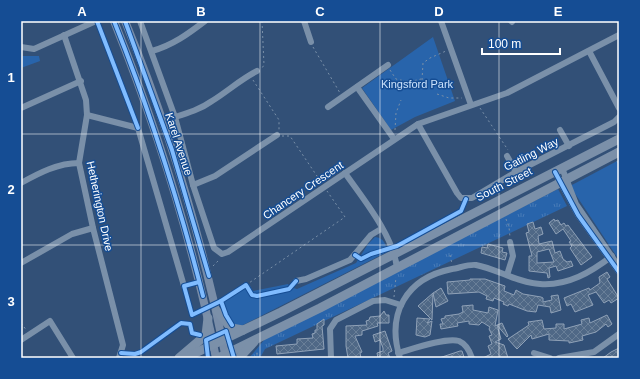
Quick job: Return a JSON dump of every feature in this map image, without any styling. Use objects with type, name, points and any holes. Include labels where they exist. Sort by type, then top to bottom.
[{"type":"highway","name":"South Street","points":[[185,358],[245,330],[619,139]]},
{"type":"highway","points":[[221,357],[397,268],[619,152]]},
{"type":"highway","points":[[217,311],[231,328],[245,330]]},
{"type":"highway","points":[[179,358],[206,335],[208,318]]},
{"type":"highway","points":[[239,358],[258,338]]},
{"type":"main road","name":"Karel Avenue","points":[[114,21],[143,95],[170,175],[194,259],[213,344],[221,357]]},
{"type":"main road","name":"Karel Avenue","points":[[125,22],[175,158],[209,276],[223,340],[221,357]]},
{"type":"street","points":[[21,47],[34,49],[96,21]]},
{"type":"street","points":[[140,21],[175,117],[193,185],[214,248],[222,254]]},
{"type":"street","points":[[152,51],[168,47],[205,21]]},
{"type":"street","points":[[304,21],[311,42]]},
{"type":"street","points":[[441,21],[471,105]]},
{"type":"street","name":"Hetherington Drive","points":[[64,35],[81,81],[86,100],[87,115],[79,163],[93,228],[123,345],[120,356]]},
{"type":"street","name":"Chancery Crescent","points":[[222,254],[228,252],[418,124],[507,93],[619,35]]},
{"type":"street","points":[[589,51],[619,108]]},
{"type":"street","points":[[328,107],[388,65]]},
{"type":"street","points":[[175,117],[195,110],[213,101],[246,76],[257,71]]},
{"type":"street","points":[[21,108],[81,81]]},
{"type":"street","points":[[357,87],[394,139]]},
{"type":"street","points":[[87,115],[138,128],[184,286]]},
{"type":"street","name":"Gatling Way","points":[[418,124],[461,198],[472,198],[516,172],[614,122],[619,117]]},
{"type":"street","points":[[560,130],[569,146]]},
{"type":"street","points":[[193,185],[215,176],[277,135]]},
{"type":"street","points":[[507,156],[516,172]]},
{"type":"street","points":[[21,183],[40,172],[69,163],[79,163]]},
{"type":"street","points":[[558,170],[576,204],[619,272]]},
{"type":"street","points":[[345,173],[368,206],[395,254],[397,268]]},
{"type":"street","points":[[21,263],[72,234],[93,228]]},
{"type":"street","points":[[296,281],[306,279],[350,260],[365,241],[381,229]]},
{"type":"street","points":[[507,275],[513,256],[510,242]]},
{"type":"street","points":[[610,258],[619,267]]},
{"type":"street","points":[[472,358],[469,350],[460,341],[446,341],[399,355],[395,335],[401,305],[421,280],[452,269],[474,265],[540,284],[559,283],[586,275],[610,258]]},
{"type":"street","points":[[331,358],[330,329],[336,320],[373,301],[385,300],[401,305]]},
{"type":"street","points":[[21,340],[50,321],[73,358]]},
{"type":"street","points":[[559,358],[594,352],[619,334]]},
{"type":"street","points":[[594,352],[598,358]]},
{"type":"street","points":[[534,353],[550,358]]},
{"type":"path","points":[[257,71],[264,65],[262,21]]},
{"type":"path","points":[[311,42],[342,97]]},
{"type":"path","points":[[388,65],[396,79],[409,82],[422,80],[423,63],[451,50]]},
{"type":"path","points":[[240,289],[345,217],[290,136],[277,135],[280,128],[279,120],[253,80],[246,76]]},
{"type":"path","points":[[437,94],[449,98],[468,96]]},
{"type":"path","points":[[394,139],[396,113],[401,100]]},
{"type":"path","points":[[478,103],[508,149],[507,156]]},
{"type":"path","points":[[213,270],[212,266],[222,254]]},
{"type":"path","points":[[450,254],[452,269]]},
{"type":"path","points":[[393,302],[397,268]]},
{"type":"path","points":[[246,285],[249,290]]},
{"type":"path","points":[[21,323],[29,334]]},
{"type":"path","points":[[254,358],[257,356],[257,352]]},
{"type":"path","points":[[120,356],[139,354]]},
{"type":"green space","name":"Kingsford Park","points":[[433,37],[455,101],[415,117],[391,130],[362,88]]},
{"type":"green space","points":[[21,56],[39,56],[40,61],[21,68]]},
{"type":"green space","points":[[619,160],[619,260],[570,186]]},
{"type":"green space","points":[[558,189],[567,206],[265,349],[260,358],[249,358],[265,339]]},
{"type":"green space","points":[[375,237],[384,242],[387,252],[241,326],[232,324],[225,313],[223,302],[249,284],[253,291],[288,284],[290,287],[297,289],[356,263],[368,244]]},
{"type":"building","points":[[554,219],[555,221],[558,220],[561,225],[564,223],[566,226],[568,225],[592,257],[581,265],[570,248],[572,246],[569,242],[571,241],[563,229],[556,234],[549,223]]},
{"type":"building","points":[[533,222],[535,229],[541,227],[543,234],[538,236],[539,244],[552,241],[555,253],[560,251],[563,259],[567,262],[571,261],[573,266],[558,271],[556,266],[549,268],[550,277],[548,278],[547,273],[529,271],[529,256],[532,256],[526,233],[529,232],[527,224]],"holes":[[[549,249],[554,262],[537,263],[537,252]]]},
{"type":"building","points":[[488,244],[503,248],[502,252],[507,253],[505,260],[481,253],[482,247],[487,248]]},
{"type":"building","points":[[607,272],[610,277],[607,279],[619,298],[611,303],[609,300],[604,303],[596,292],[588,295],[593,305],[575,312],[571,304],[567,306],[564,298],[589,288],[590,290],[600,283],[599,277]]},
{"type":"building","points":[[485,279],[505,286],[504,291],[514,295],[516,290],[523,294],[541,297],[543,298],[543,302],[552,300],[551,296],[558,295],[561,310],[551,313],[550,307],[538,305],[536,312],[527,311],[509,304],[508,306],[503,304],[504,302],[494,298],[493,301],[486,299],[487,296],[479,292],[448,294],[447,282]]},
{"type":"building","points":[[441,288],[448,301],[436,307],[433,293]]},
{"type":"building","points":[[433,293],[432,320],[418,306]]},
{"type":"building","points":[[473,305],[473,310],[488,313],[489,307],[498,310],[495,326],[497,325],[501,339],[495,342],[504,345],[508,358],[483,358],[491,354],[488,346],[492,344],[489,336],[492,335],[489,329],[490,327],[482,322],[479,325],[469,324],[469,321],[457,323],[458,326],[441,329],[440,324],[443,324],[441,319],[445,318],[445,316],[459,314],[463,312],[462,306]]},
{"type":"building","points":[[384,311],[386,315],[389,315],[389,323],[377,323],[378,326],[362,331],[362,335],[355,336],[362,352],[360,353],[361,358],[348,358],[346,346],[346,326],[367,325],[366,321],[369,320],[370,317],[380,316]]},
{"type":"building","points":[[607,315],[612,324],[608,327],[606,324],[596,332],[582,336],[583,340],[569,343],[569,341],[549,340],[549,334],[532,339],[531,335],[517,349],[508,339],[529,325],[528,322],[542,320],[544,329],[556,328],[556,324],[564,324],[564,329],[582,324],[581,320],[589,318],[590,323]]},
{"type":"building","points":[[417,318],[430,319],[427,323],[432,321],[430,335],[425,337],[416,335]]},
{"type":"building","points":[[324,319],[324,325],[322,326],[324,349],[277,354],[276,346],[297,344],[297,339],[313,338],[312,334],[315,333],[315,330],[317,330],[317,324]]},
{"type":"building","points":[[502,323],[508,336],[507,337],[497,325]]},
{"type":"building","points":[[385,331],[392,351],[388,353],[390,358],[378,358],[377,353],[383,351],[383,348],[380,340],[375,342],[373,335]]},
{"type":"building","points":[[619,348],[619,358],[603,358],[611,352]]},
{"type":"building","points":[[462,351],[464,357],[439,358]]},
{"type":"cycle path","points":[[97,21],[138,128]]},
{"type":"cycle path","points":[[114,21],[152,123],[184,226],[203,296]]},
{"type":"cycle path","points":[[125,21],[172,150],[209,276]]},
{"type":"cycle path","points":[[555,172],[578,215],[619,272]]},
{"type":"cycle path","points":[[355,255],[361,259],[371,254],[397,246],[461,211],[466,199]]},
{"type":"cycle path","points":[[232,325],[226,315],[221,301],[246,285],[252,295],[257,296],[289,289],[296,281]]},
{"type":"cycle path","points":[[199,282],[184,286],[192,315],[221,301]]},
{"type":"cycle path","points":[[121,353],[135,354],[141,352],[181,323],[190,324],[192,333],[200,335]]},
{"type":"cycle path","points":[[208,358],[206,340],[226,331],[234,358]]}]
